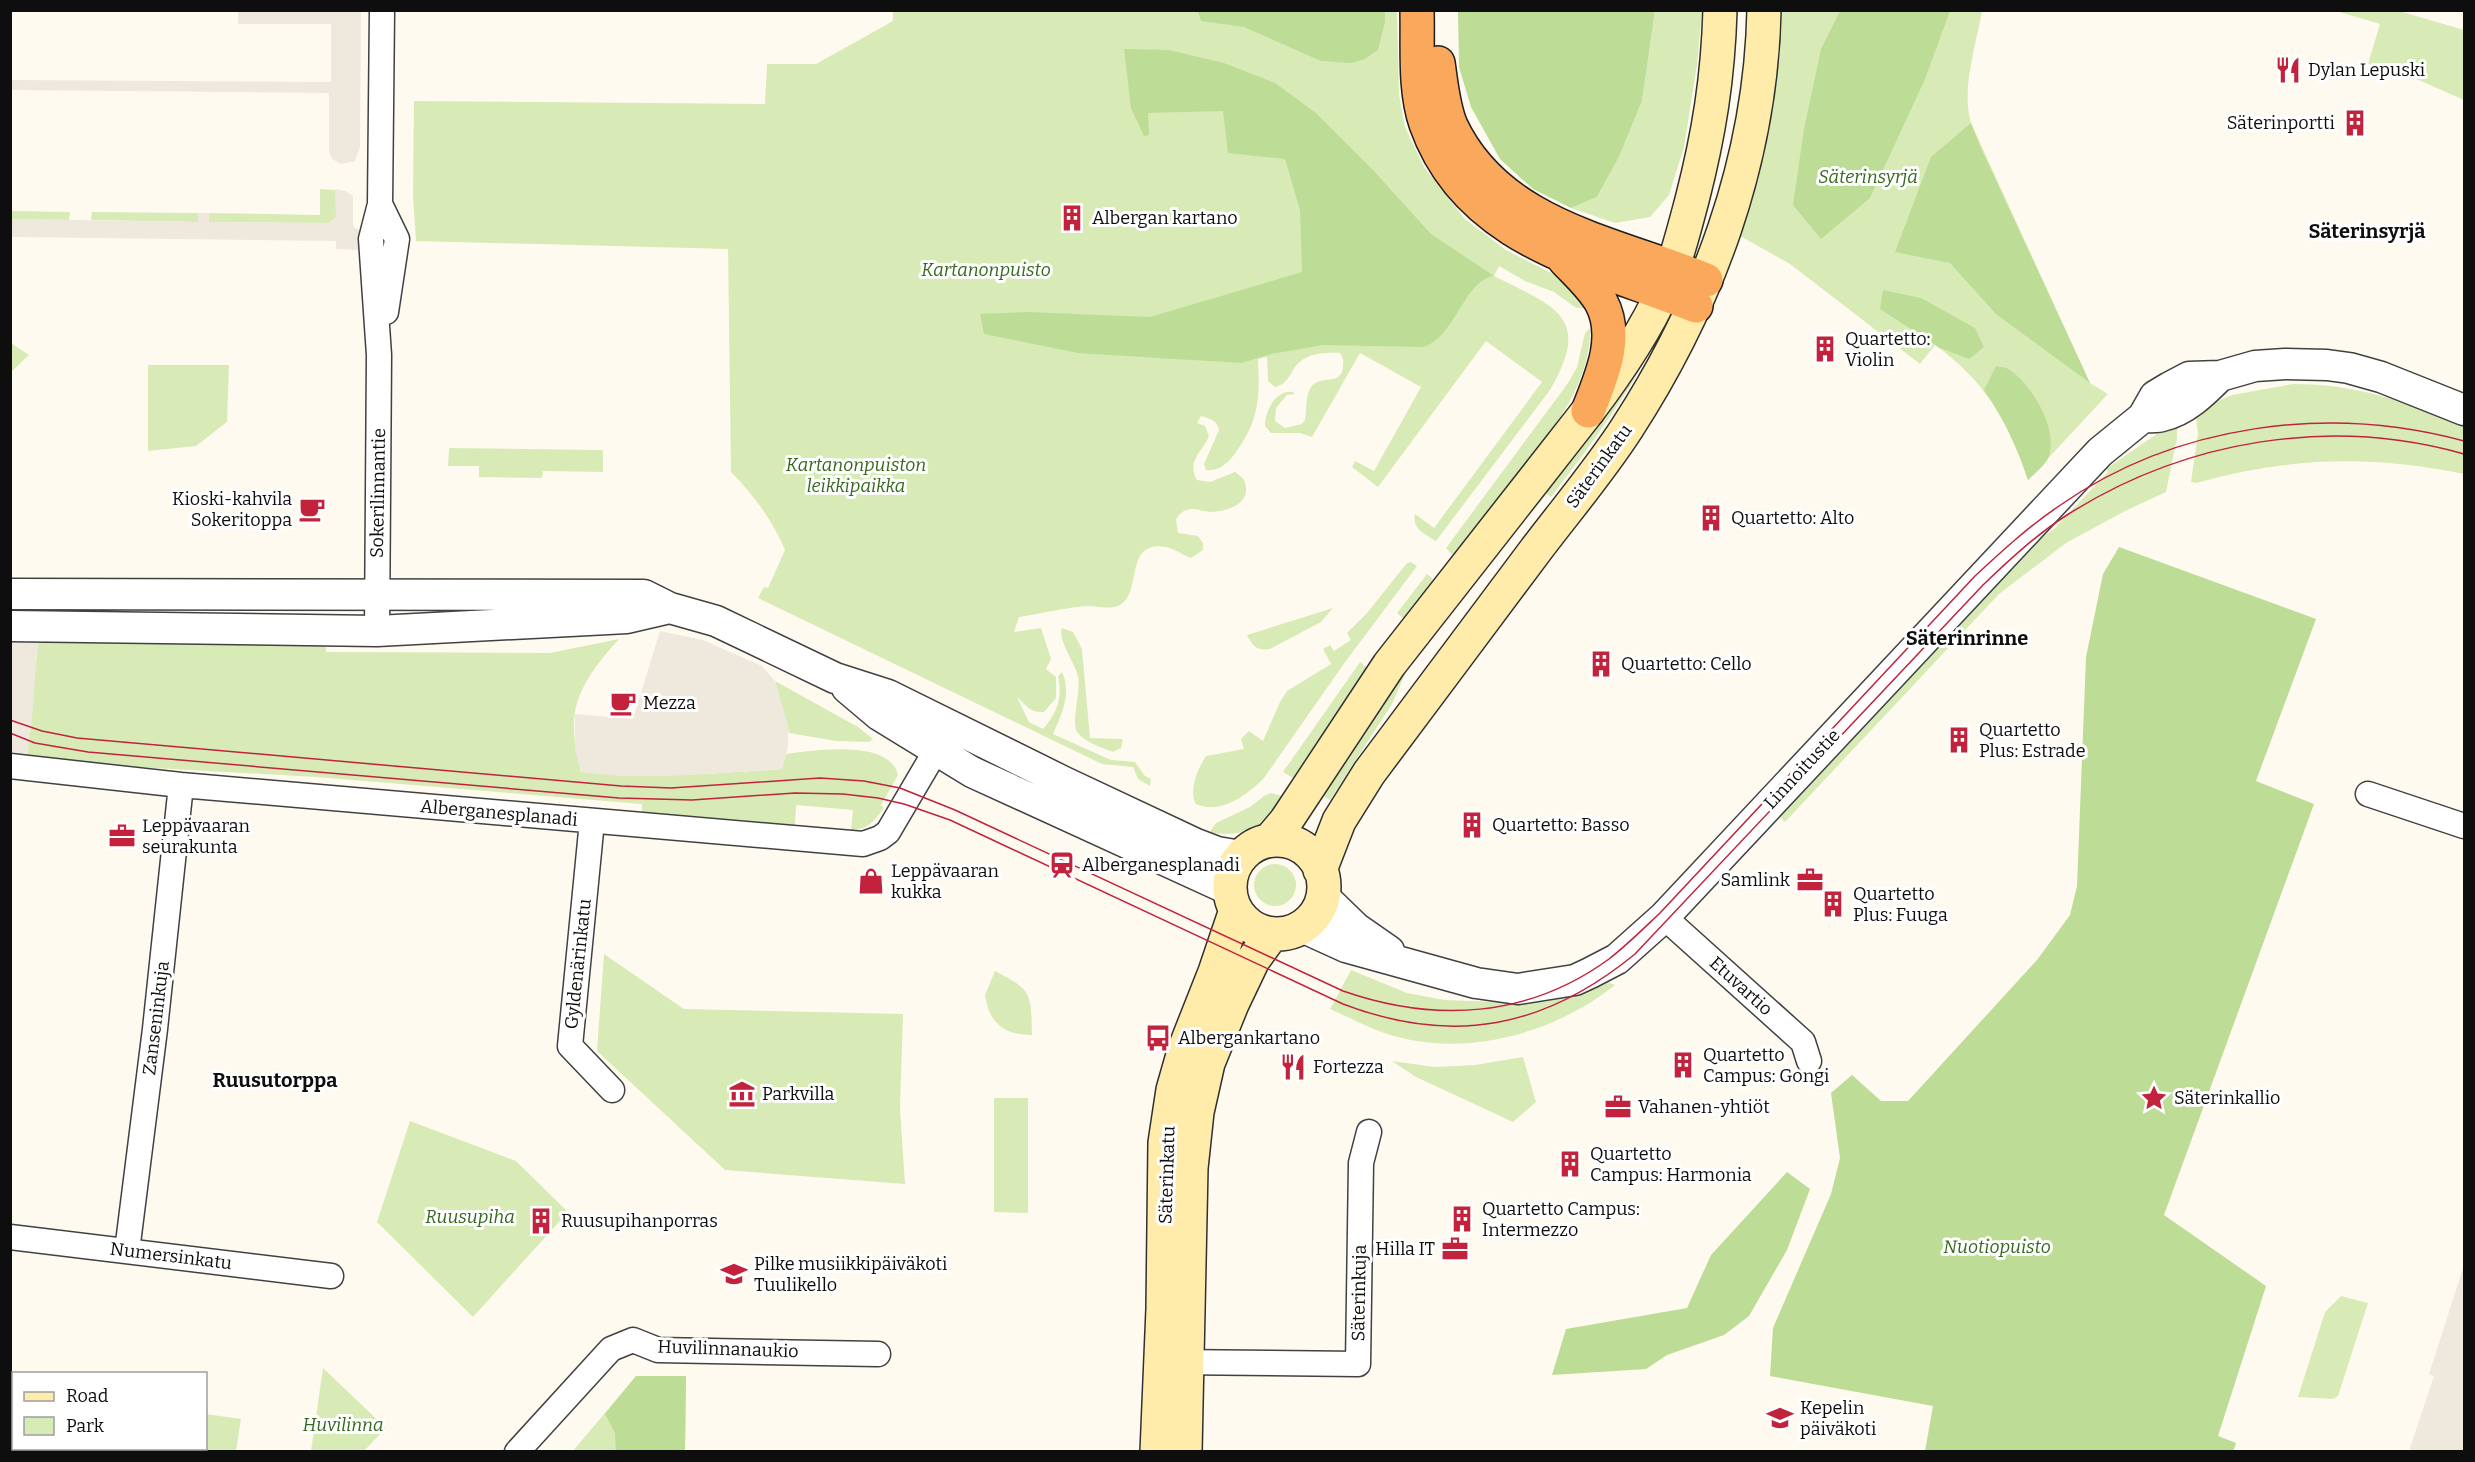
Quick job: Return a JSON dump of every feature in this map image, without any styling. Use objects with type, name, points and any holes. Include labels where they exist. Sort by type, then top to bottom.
[{"type":"highway","points":[[1417,10],[1418,81],[1425,122],[1440,156],[1463,188],[1489,214],[1522,237],[1558,253],[1667,279]]},
{"type":"highway","points":[[1437,10],[1436,42],[1441,87],[1450,124],[1470,159],[1496,188],[1524,208],[1667,279],[1701,293]]},
{"type":"highway","points":[[1558,253],[1588,285],[1601,302],[1605,313],[1608,357],[1588,411]]},
{"type":"main road","points":[[1270,840],[1286,821],[1389,665],[1620,368],[1667,279],[1706,145],[1715,93],[1720,10]]},
{"type":"main road","name":"Säterinkatu","points":[[1322,883],[1339,821],[1369,773],[1626,430],[1680,338],[1726,230],[1745,156],[1757,100],[1764,40],[1764,10]]},
{"type":"main road","points":[[1270,840],[1291,842],[1310,853],[1322,883],[1316,913],[1287,930],[1251,927],[1233,900],[1232,872],[1241,856],[1259,843],[1270,840]]},
{"type":"main road","name":"Säterinkatu","points":[[1185,1452],[1173,1362],[1163,1310],[1166,1143],[1173,1090],[1185,1048],[1215,972],[1233,900]]},
{"type":"main road","name":"Säterinkatu","points":[[1157,1452],[1173,1362],[1190,1310],[1191,1168],[1197,1112],[1208,1063],[1253,960],[1287,930]]},
{"type":"street","name":"Sokerilinnantie","points":[[377,631],[379,355],[397,239],[380,204],[382,10]]},
{"type":"street","name":"Linnoitustie","points":[[1287,930],[1450,976],[1498,987],[1536,988],[1575,980],[1617,959],[1664,917],[2100,452],[2143,417],[2154,396],[2189,377],[2220,376],[2255,366],[2327,364],[2381,376],[2464,410]]},
{"type":"street","points":[[10,594],[644,596],[670,608],[716,621],[835,678],[888,695],[944,737],[972,772],[1233,900]]},
{"type":"street","points":[[10,626],[377,631],[627,618],[670,608]]},
{"type":"street","points":[[944,737],[1064,782],[1196,844],[1217,852],[1241,856]]},
{"type":"street","name":"Alberganesplanadi","points":[[10,766],[181,785],[821,841],[869,843],[888,832],[944,737]]},
{"type":"street","name":"Zanseninkuja","points":[[127,1251],[155,1029],[181,785]]},
{"type":"street","points":[[2368,794],[2464,826]]},
{"type":"street","name":"Gyldenärinkatu","points":[[592,821],[570,1046],[612,1090]]},
{"type":"street","name":"Linnoitustie","points":[[1322,883],[1356,928],[1401,961]]},
{"type":"street","name":"Etuvartio","points":[[1664,917],[1803,1042],[1809,1061]]},
{"type":"street","name":"Säterinkuja","points":[[1173,1362],[1358,1364],[1361,1163],[1369,1132]]},
{"type":"street","name":"Numersinkatu","points":[[10,1237],[331,1276]]},
{"type":"street","name":"Huvilinnanaukio","points":[[517,1452],[611,1348],[633,1340],[658,1350],[878,1354]]},
{"type":"green space","name":"Kartanonpuisto","points":[[893,11],[1397,11],[1399,95],[1405,127],[1424,167],[1465,219],[1506,250],[1561,278],[1588,308],[1576,308],[1554,292],[1525,281],[1499,266],[1494,276],[1535,296],[1561,317],[1567,330],[1568,345],[1562,365],[1550,390],[1436,541],[1417,527],[1415,514],[1434,528],[1542,382],[1486,341],[1378,487],[1352,467],[1355,461],[1374,471],[1421,387],[1360,353],[1312,437],[1300,433],[1271,433],[1265,426],[1269,408],[1281,394],[1293,392],[1295,394],[1287,395],[1276,408],[1275,421],[1285,428],[1302,424],[1305,420],[1311,387],[1320,381],[1335,378],[1342,372],[1343,358],[1340,353],[1321,353],[1309,356],[1299,362],[1285,382],[1275,387],[1268,381],[1267,357],[1258,359],[1259,385],[1254,419],[1244,441],[1233,456],[1223,466],[1211,470],[1206,470],[1204,464],[1219,430],[1215,422],[1201,416],[1197,423],[1205,426],[1209,436],[1194,462],[1194,473],[1197,480],[1210,482],[1235,472],[1245,482],[1246,487],[1243,499],[1235,506],[1211,512],[1190,509],[1182,512],[1176,519],[1178,533],[1198,536],[1203,543],[1203,550],[1191,558],[1166,547],[1153,547],[1144,551],[1139,559],[1131,590],[1127,599],[1120,605],[1108,608],[1087,606],[1019,617],[1014,632],[1041,628],[1051,659],[1046,669],[1056,677],[1056,698],[1044,712],[1032,710],[1017,697],[1029,722],[1043,729],[1052,717],[1059,698],[1058,676],[1062,672],[1066,695],[1053,734],[1111,760],[1135,762],[1145,776],[1151,779],[1150,786],[1138,779],[1133,767],[1102,764],[758,598],[764,587],[768,588],[785,550],[762,508],[731,472],[728,249],[416,241],[413,197],[414,101],[765,104],[767,64],[816,64],[893,21]]},
{"type":"green space","points":[[1198,11],[1385,11],[1385,22],[1378,50],[1365,59],[1351,63],[1321,61],[1244,27],[1201,21]]},
{"type":"green space","points":[[1458,11],[1655,11],[1642,101],[1619,157],[1597,197],[1571,208],[1533,189],[1500,159],[1471,107],[1459,67]]},
{"type":"green space","points":[[1655,11],[1702,11],[1697,65],[1684,147],[1669,195],[1650,217],[1615,223],[1571,208],[1597,197],[1619,157],[1642,101]]},
{"type":"green space","name":"Säterinsyrjä","points":[[1772,11],[1982,11],[1969,81],[1968,110],[1971,123],[2090,383],[2108,394],[2028,480],[2021,459],[1993,404],[1968,373],[1953,359],[1935,345],[1920,364],[1790,264],[1733,232]]},
{"type":"green space","points":[[1840,11],[1950,11],[1925,79],[1870,198],[1821,239],[1793,205],[1804,129],[1821,49]]},
{"type":"green space","points":[[2336,11],[2399,11],[2464,30],[2464,100],[2421,81],[2368,64],[2380,24]]},
{"type":"green space","points":[[1124,49],[1169,50],[1224,63],[1275,83],[1316,113],[1373,170],[1431,234],[1494,276],[1484,280],[1475,288],[1443,333],[1434,342],[1423,347],[1323,345],[1271,354],[1241,363],[1078,353],[984,334],[980,314],[1027,312],[1150,317],[1302,272],[1300,210],[1285,159],[1228,153],[1223,111],[1148,113],[1149,135],[1144,136],[1131,108]]},
{"type":"green space","points":[[1971,123],[2090,383],[1996,314],[1950,263],[1895,252],[1931,157]]},
{"type":"green space","points":[[320,189],[336,190],[336,218],[329,223],[209,222],[209,213],[320,215]]},
{"type":"green space","points":[[11,211],[70,212],[69,220],[11,219]]},
{"type":"green space","points":[[92,212],[198,213],[198,222],[91,220]]},
{"type":"green space","points":[[1883,290],[1921,298],[1975,328],[1984,347],[1969,359],[1940,348],[1880,309]]},
{"type":"green space","points":[[1590,328],[1589,348],[1578,385],[1559,419],[1460,553],[1452,554],[1446,548],[1568,383],[1577,367],[1585,333]]},
{"type":"green space","points":[[1640,342],[1652,348],[1641,368],[1604,425],[1551,497],[1544,492]]},
{"type":"green space","points":[[11,343],[29,355],[11,372]]},
{"type":"green space","points":[[148,365],[229,365],[227,422],[196,446],[148,451]]},
{"type":"green space","points":[[1996,366],[2008,369],[2027,386],[2041,408],[2050,433],[2051,445],[2048,459],[2028,480],[2009,434],[1984,390]]},
{"type":"green space","points":[[2293,384],[2361,391],[2422,409],[2464,426],[2464,474],[2396,464],[2330,462],[2264,468],[2196,483],[2191,482],[2198,433],[2195,410],[2232,395]]},
{"type":"green space","points":[[2177,420],[2177,438],[2166,492],[2066,543],[1999,594],[1785,822],[1779,816],[2008,569],[2011,571],[2044,536],[2054,529],[2108,472],[2106,469]]},
{"type":"green space","points":[[449,448],[603,450],[603,472],[543,471],[542,478],[479,477],[479,466],[448,466]]},
{"type":"green space","name":"Nuotiopuisto","points":[[2119,547],[2316,619],[2256,781],[2314,804],[2164,1215],[2266,1286],[2218,1436],[2236,1443],[2233,1452],[1925,1451],[1933,1406],[1770,1376],[1773,1328],[1831,1194],[1840,1158],[1831,1093],[1852,1075],[1881,1101],[1908,1101],[2037,960],[2070,915],[2077,886],[2086,657],[2103,574]]},
{"type":"green space","points":[[1411,562],[1417,566],[1343,665],[1264,778],[1242,797],[1224,805],[1205,807],[1196,804],[1194,786],[1197,773],[1206,756],[1244,749],[1241,739],[1249,731],[1263,741],[1287,691],[1331,664],[1323,649],[1330,645],[1334,651],[1351,640],[1347,633],[1367,613],[1407,563]]},
{"type":"green space","points":[[1427,574],[1432,578],[1433,583],[1405,620],[1397,613]]},
{"type":"green space","points":[[1333,608],[1321,622],[1270,649],[1255,647],[1247,635]]},
{"type":"green space","points":[[1062,628],[1073,632],[1082,649],[1090,738],[1123,739],[1121,748],[1113,752],[1089,742],[1077,732],[1075,721],[1078,676],[1064,645]]},
{"type":"green space","points":[[619,639],[594,669],[577,704],[574,735],[581,772],[656,775],[756,771],[781,769],[786,754],[832,749],[867,751],[881,756],[892,764],[898,775],[881,805],[884,808],[867,826],[851,830],[853,810],[796,805],[795,825],[642,813],[642,804],[316,777],[83,764],[27,758],[38,642],[326,644],[326,652],[550,653]]},
{"type":"green space","points":[[1360,662],[1369,669],[1342,713],[1319,739],[1293,778],[1283,772]]},
{"type":"green space","points":[[1402,670],[1406,672],[1392,704],[1330,800],[1312,789]]},
{"type":"green space","points":[[775,681],[858,727],[873,739],[869,742],[836,741],[789,733]]},
{"type":"green space","points":[[1271,793],[1283,796],[1261,824],[1245,832],[1209,833],[1216,823],[1250,807]]},
{"type":"green space","points":[[1275,864],[1290,870],[1296,885],[1290,900],[1275,906],[1260,900],[1254,885],[1260,870]]},
{"type":"green space","points":[[604,954],[684,1009],[903,1014],[900,1108],[905,1184],[725,1170],[597,1051]]},
{"type":"green space","points":[[1351,970],[1407,993],[1445,1000],[1497,1002],[1536,1000],[1605,981],[1615,985],[1566,1016],[1538,1028],[1481,1042],[1452,1044],[1423,1042],[1394,1036],[1330,1009]]},
{"type":"green space","points":[[995,971],[1017,983],[1027,995],[1031,1010],[1032,1035],[1013,1033],[994,1020],[985,995]]},
{"type":"green space","points":[[1523,1057],[1536,1102],[1513,1122],[1416,1077],[1392,1061],[1435,1067],[1475,1065]]},
{"type":"green space","points":[[994,1098],[1028,1098],[1028,1213],[994,1212]]},
{"type":"green space","name":"Ruusupiha","points":[[410,1121],[516,1161],[568,1212],[473,1317],[377,1222]]},
{"type":"green space","points":[[1787,1172],[1810,1189],[1787,1250],[1749,1316],[1724,1335],[1667,1355],[1646,1369],[1552,1375],[1566,1329],[1687,1308],[1711,1255]]},
{"type":"green space","points":[[2341,1296],[2368,1303],[2338,1396],[2333,1399],[2298,1397],[2325,1312]]},
{"type":"green space","name":"Huvilinna","points":[[323,1368],[386,1428],[364,1451],[311,1451]]},
{"type":"green space","points":[[636,1376],[686,1376],[685,1451],[572,1452]]},
{"type":"green space","points":[[636,1376],[686,1376],[685,1451],[616,1451],[615,1433],[605,1414]]},
{"type":"green space","points":[[207,1414],[241,1419],[236,1451],[41,1451],[207,1450]]},
{"type":"shaded area","points":[[238,11],[361,11],[360,147],[355,161],[341,164],[332,159],[329,152],[329,93],[11,90],[11,80],[331,82],[331,24],[238,24]]},
{"type":"shaded area","points":[[335,189],[346,191],[353,196],[354,228],[360,230],[359,250],[336,249],[336,241],[11,237],[11,219],[198,222],[198,213],[209,213],[209,222],[329,223],[336,218]]},
{"type":"shaded area","points":[[660,631],[703,640],[762,666],[775,681],[788,726],[788,747],[782,769],[670,776],[622,776],[581,772],[575,749],[575,714],[633,719]]},
{"type":"shaded area","points":[[11,635],[38,639],[27,758],[11,751]]},
{"type":"shaded area","points":[[2464,1265],[2464,1451],[2409,1451],[2434,1376],[2429,1374]]},
{"type":"tram line","points":[[10,720],[42,731],[77,738],[621,786],[671,788],[820,778],[864,781],[900,788],[955,810],[1343,991],[1412,1008],[1480,1009],[1513,1003],[1546,993],[1578,979],[1622,948],[1660,913],[1975,576],[2037,522],[2104,478],[2153,456],[2203,440],[2254,429],[2307,424],[2360,424],[2412,430],[2464,441]]},
{"type":"tram line","points":[[10,733],[35,743],[88,752],[619,798],[692,800],[795,793],[843,794],[878,798],[904,804],[950,820],[1343,1004],[1383,1017],[1422,1024],[1460,1026],[1496,1023],[1532,1013],[1567,999],[1601,979],[1635,954],[1983,585],[2034,539],[2067,515],[2112,489],[2160,468],[2209,453],[2259,442],[2310,437],[2362,437],[2413,443],[2464,454]]},
{"type":"place","name":"Dylan Lepuski","points":[[2288,70]]},
{"type":"place","name":"Säterinportti","points":[[2355,123]]},
{"type":"place","name":"Albergan kartano","points":[[1072,218]]},
{"type":"place","name":"Quartetto: Violin","points":[[1825,349]]},
{"type":"place","name":"Kioski-kahvila Sokeritoppa","points":[[312,509]]},
{"type":"place","name":"Quartetto: Alto","points":[[1711,518]]},
{"type":"place","name":"Quartetto: Cello","points":[[1601,664]]},
{"type":"place","name":"Mezza","points":[[623,703]]},
{"type":"place","name":"Quartetto Plus: Estrade","points":[[1959,740]]},
{"type":"place","name":"Quartetto: Basso","points":[[1472,825]]},
{"type":"place","name":"Leppävaaran seurakunta","points":[[122,836]]},
{"type":"place","name":"Alberganesplanadi","points":[[1062,865]]},
{"type":"place","name":"Samlink","points":[[1810,880]]},
{"type":"place","name":"Leppävaaran kukka","points":[[871,881]]},
{"type":"place","name":"Quartetto Plus: Fuuga","points":[[1833,904]]},
{"type":"place","name":"Albergankartano","points":[[1158,1038]]},
{"type":"place","name":"Quartetto Campus: Gongi","points":[[1683,1065]]},
{"type":"place","name":"Fortezza","points":[[1293,1067]]},
{"type":"place","name":"Parkvilla","points":[[742,1094]]},
{"type":"place","name":"Säterinkallio","points":[[2154,1098]]},
{"type":"place","name":"Vahanen-yhtiöt","points":[[1618,1107]]},
{"type":"place","name":"Quartetto Campus: Harmonia","points":[[1570,1164]]},
{"type":"place","name":"Quartetto Campus: Intermezzo","points":[[1462,1219]]},
{"type":"place","name":"Ruusupihanporras","points":[[541,1221]]},
{"type":"place","name":"Hilla IT","points":[[1455,1249]]},
{"type":"place","name":"Pilke musiikkipäiväkoti Tuulikello","points":[[734,1274]]},
{"type":"place","name":"Kepelin päiväkoti","points":[[1780,1418]]},
{"type":"district","name":"Säterinsyrjä","points":[[2367,231]]},
{"type":"district","name":"Säterinrinne","points":[[1967,638]]},
{"type":"district","name":"Ruusutorppa","points":[[275,1080]]},
{"type":"park label","name":"Kartanonpuiston leikkipaikka","points":[[856,475]]}]
